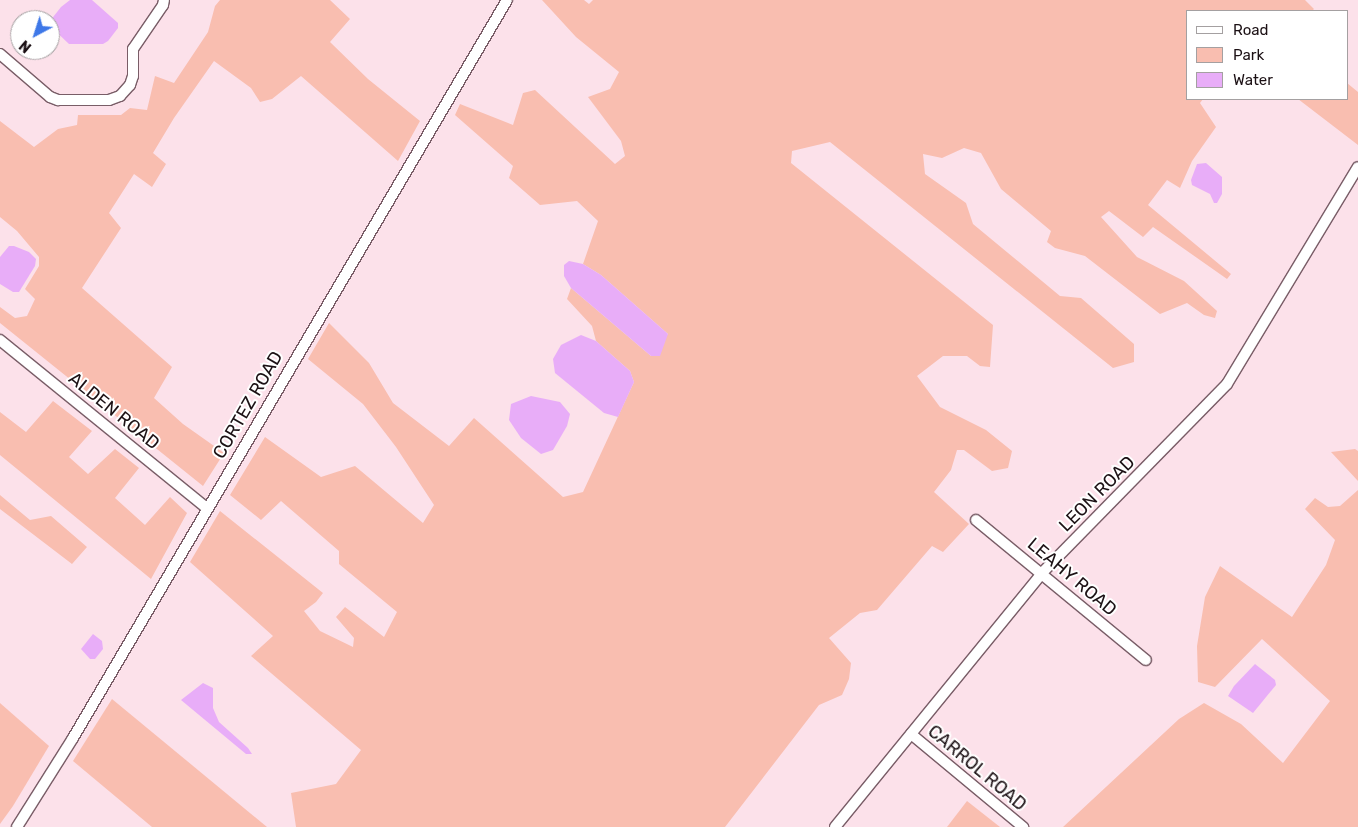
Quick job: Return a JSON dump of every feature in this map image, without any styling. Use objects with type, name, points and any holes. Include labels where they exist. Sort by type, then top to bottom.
[{"type":"street","points":[[0,54],[50,97],[58,100],[109,100],[120,96],[130,85],[133,76],[133,48],[163,5],[164,0]]},
{"type":"street","name":"CORTEZ ROAD","points":[[17,827],[63,754],[506,0]]},
{"type":"street","name":"LEON ROAD","points":[[835,827],[1042,573],[1227,384],[1358,167]]},
{"type":"street","name":"ALDEN ROAD","points":[[0,340],[207,508]]},
{"type":"street","name":"LEAHY ROAD","points":[[976,520],[1146,660]]},
{"type":"street","name":"CARROL ROAD","points":[[911,734],[1023,827]]},
{"type":"green space","points":[[220,0],[330,0],[350,19],[330,42],[368,79],[420,121],[398,161],[301,76],[272,99],[260,102],[251,88],[214,61],[174,118],[153,153],[166,164],[152,187],[134,174],[109,213],[121,228],[82,288],[172,367],[154,398],[183,424],[224,453],[203,486],[0,323],[0,307],[15,318],[27,316],[35,299],[25,289],[39,266],[39,257],[17,231],[0,217],[0,121],[34,147],[58,129],[77,125],[78,115],[121,115],[130,108],[147,110],[155,76],[174,83],[208,32],[215,6]]},
{"type":"green space","points":[[542,0],[584,0],[589,4],[593,0],[1305,0],[1314,9],[1186,10],[1186,100],[1202,100],[1200,103],[1216,127],[1192,161],[1180,188],[1167,180],[1148,205],[1231,274],[1227,279],[1153,227],[1143,237],[1109,211],[1101,217],[1137,257],[1184,281],[1217,311],[1215,318],[1204,315],[1187,303],[1160,314],[1085,256],[1055,248],[1047,242],[1051,231],[1001,189],[981,153],[964,148],[942,158],[923,154],[925,174],[966,203],[973,224],[1060,296],[1081,298],[1134,344],[1134,362],[1113,368],[830,142],[792,151],[791,163],[993,325],[990,367],[980,366],[967,356],[943,356],[917,376],[940,407],[986,430],[1012,451],[1008,468],[992,471],[964,450],[957,450],[951,470],[934,492],[969,524],[943,552],[932,546],[877,610],[860,613],[829,638],[851,663],[849,679],[842,695],[819,705],[725,827],[296,827],[291,793],[336,784],[361,750],[251,656],[273,636],[190,562],[220,511],[323,593],[316,602],[304,611],[320,631],[353,647],[354,638],[336,617],[345,607],[384,637],[397,612],[339,564],[339,551],[281,501],[261,520],[230,495],[265,437],[321,477],[355,466],[423,523],[434,505],[396,447],[363,404],[308,359],[329,323],[369,363],[393,403],[449,446],[474,418],[563,497],[583,492],[634,382],[630,371],[596,341],[592,326],[567,299],[571,288],[651,356],[668,334],[601,275],[583,264],[598,221],[577,201],[540,205],[509,178],[513,166],[455,115],[460,104],[513,125],[523,93],[535,90],[615,164],[625,156],[621,141],[588,97],[610,89],[619,72],[576,37]]},
{"type":"green space","points":[[1348,84],[1358,92],[1358,145],[1299,100],[1348,100]]},
{"type":"green space","points":[[53,401],[92,431],[69,457],[88,474],[115,449],[139,468],[115,498],[145,525],[170,497],[187,513],[151,579],[0,455],[0,412],[26,432]]},
{"type":"green space","points":[[1355,449],[1358,451],[1358,481],[1331,452]]},
{"type":"green space","points":[[1358,490],[1358,827],[1063,827],[1179,719],[1204,703],[1241,724],[1283,763],[1330,701],[1262,639],[1215,687],[1198,682],[1197,646],[1205,597],[1220,566],[1292,617],[1326,565],[1335,540],[1305,509],[1315,498],[1328,507],[1340,506]]},
{"type":"green space","points":[[0,495],[30,520],[51,516],[87,547],[72,564],[0,509]]},
{"type":"green space","points":[[112,699],[267,827],[152,827],[73,761]]},
{"type":"green space","points":[[0,703],[49,746],[0,824]]},
{"type":"green space","points":[[967,801],[1000,827],[947,827]]},
{"type":"water","points":[[70,0],[92,0],[118,23],[118,28],[108,41],[103,44],[69,44],[60,35],[59,10]]},
{"type":"water","points":[[1206,163],[1222,177],[1222,194],[1217,203],[1214,203],[1210,194],[1192,185],[1191,180],[1197,164]]},
{"type":"water","points":[[9,246],[29,252],[36,259],[35,266],[19,292],[13,292],[0,284],[0,257]]},
{"type":"water","points":[[569,261],[583,264],[601,275],[668,334],[660,356],[651,356],[571,288],[564,276],[564,265]]},
{"type":"water","points":[[581,335],[596,341],[630,371],[634,382],[618,417],[604,413],[555,373],[553,359],[561,345]]},
{"type":"water","points":[[531,396],[560,402],[570,414],[567,426],[553,450],[541,454],[521,438],[509,420],[511,404]]},
{"type":"water","points":[[93,634],[102,641],[103,649],[95,659],[90,659],[81,649]]},
{"type":"water","points":[[1255,664],[1275,680],[1276,685],[1253,713],[1228,696],[1234,686]]},
{"type":"water","points":[[203,683],[213,688],[213,708],[219,722],[248,748],[252,754],[246,754],[181,700]]}]
